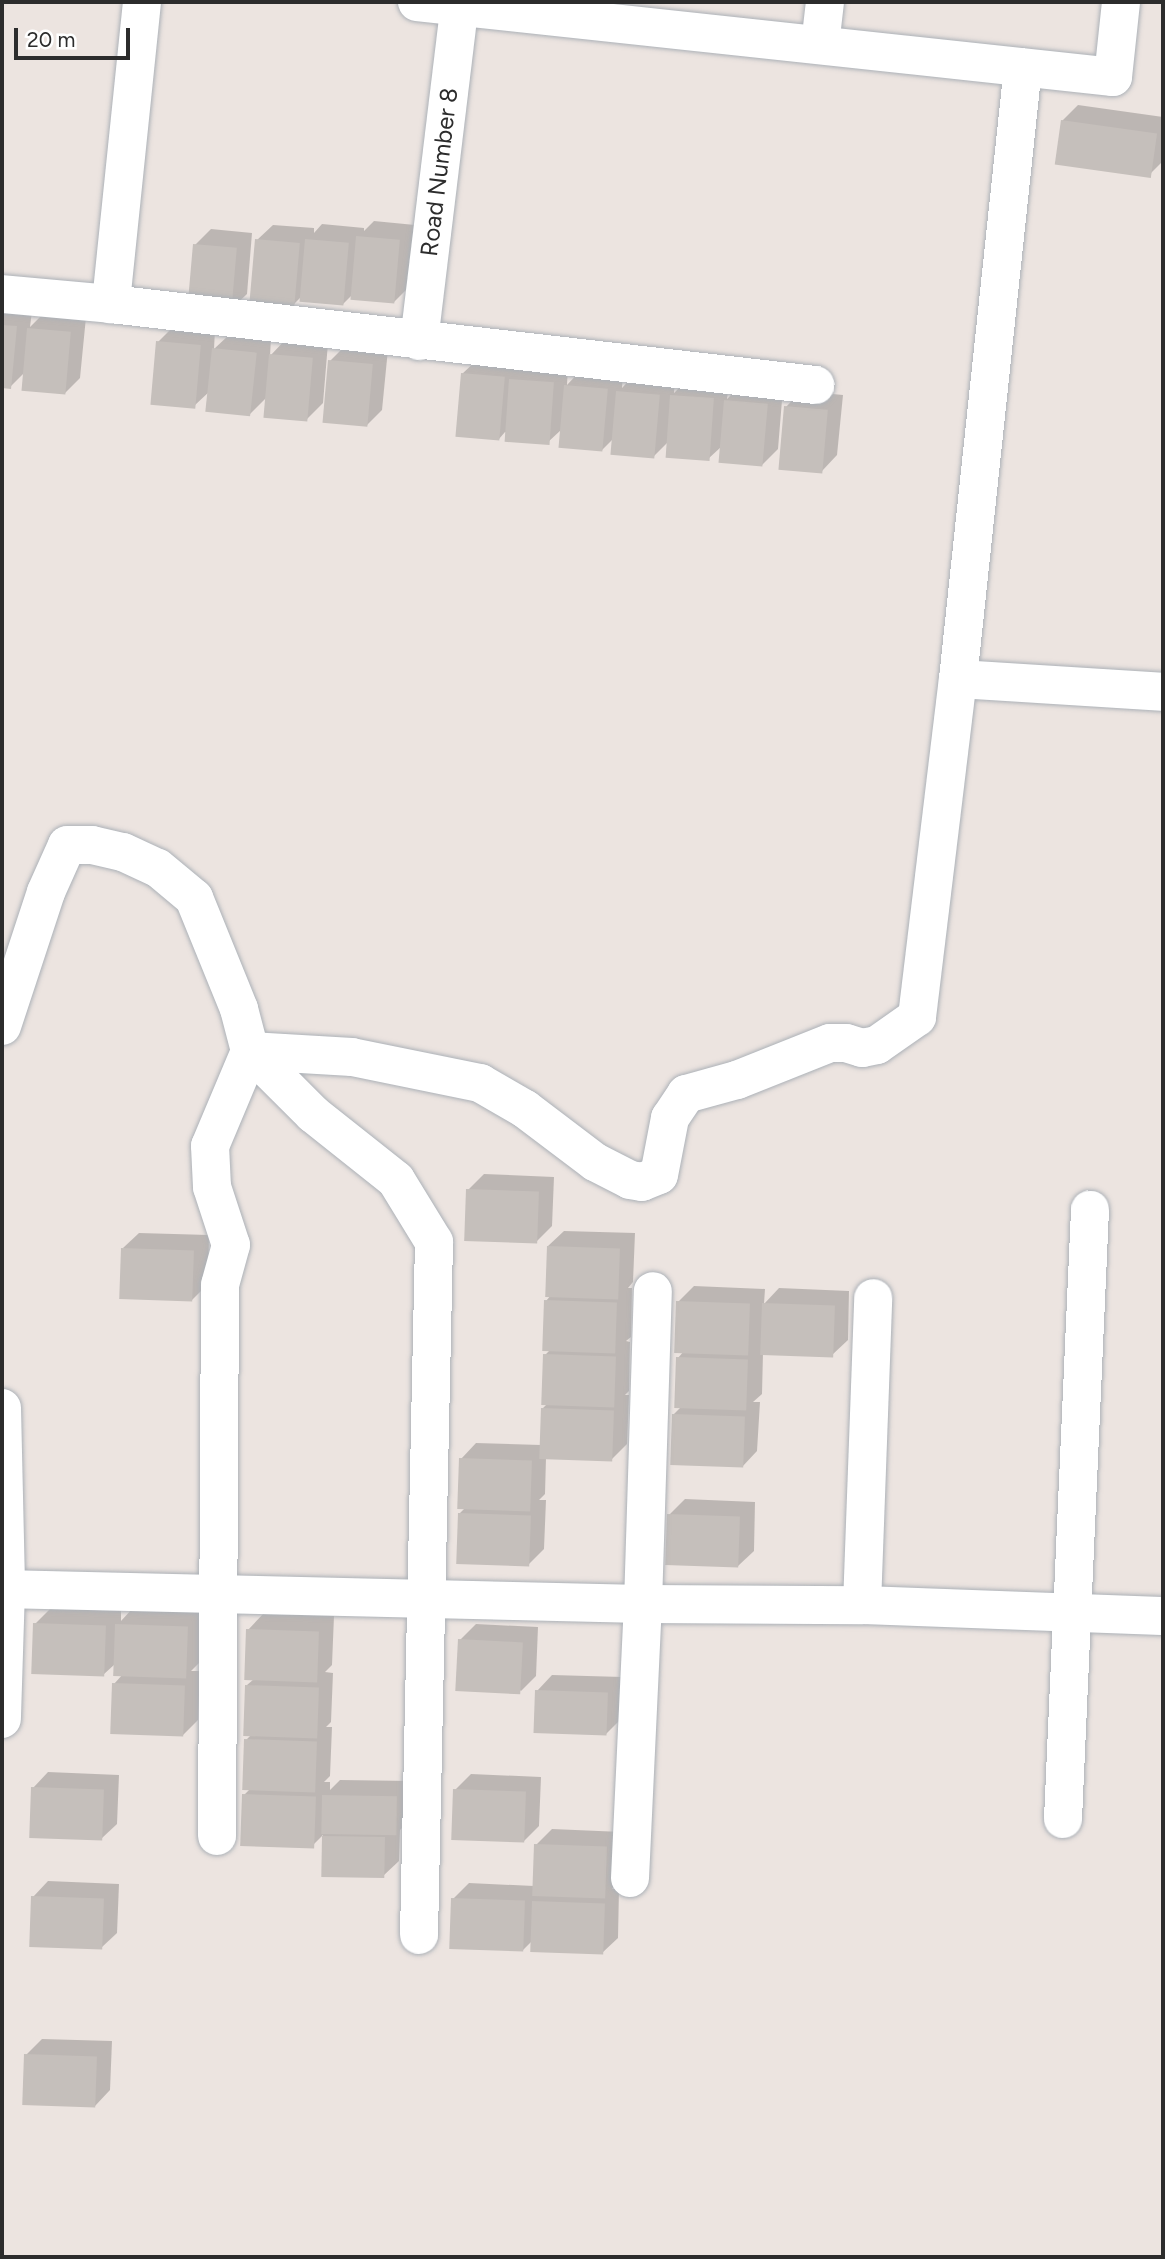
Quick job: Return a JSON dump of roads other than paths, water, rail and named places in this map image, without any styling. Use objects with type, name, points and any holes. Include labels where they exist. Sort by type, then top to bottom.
[{"type":"street","points":[[111,304],[142,2]]},
{"type":"street","points":[[417,2],[460,4],[1113,77],[1121,2]]},
{"type":"street","points":[[820,45],[825,2]]},
{"type":"street","name":"Road Number 8","points":[[419,341],[460,4]]},
{"type":"street","points":[[250,1051],[352,1057],[480,1083],[525,1108],[595,1162],[630,1180],[652,1180],[659,1175],[670,1118],[686,1094],[737,1080],[830,1043],[846,1042],[862,1048],[877,1045],[917,1017],[958,679],[1023,67]]},
{"type":"street","points":[[2,294],[111,304],[816,385]]},
{"type":"street","points":[[958,679],[1163,692]]},
{"type":"street","points":[[2,1026],[46,892],[66,845],[92,845],[123,852],[158,867],[194,898],[239,1009],[250,1051],[313,1114],[396,1180],[434,1242],[419,1935]]},
{"type":"street","points":[[217,1836],[220,1285],[231,1245],[212,1187],[210,1146],[250,1051]]},
{"type":"street","points":[[1063,1819],[1090,1210]]},
{"type":"street","points":[[630,1878],[643,1604],[653,1291]]},
{"type":"street","points":[[862,1605],[873,1298]]},
{"type":"street","points":[[2,1408],[2,1719]]},
{"type":"street","points":[[4,1589],[428,1600],[862,1605],[1163,1616]]}]
